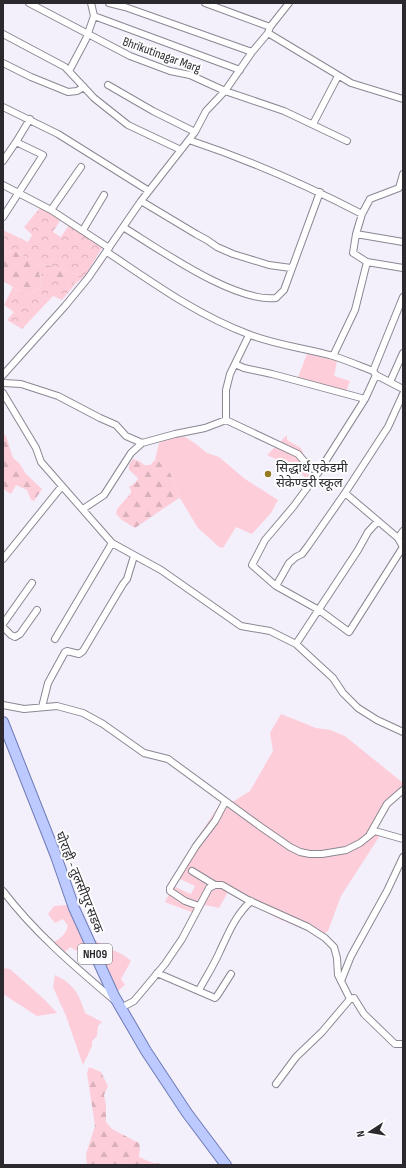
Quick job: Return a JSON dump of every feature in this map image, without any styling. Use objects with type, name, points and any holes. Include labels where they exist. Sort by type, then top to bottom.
[{"type":"main road","name":"घोराही - तुलसीपुर सडक","points":[[3,722],[56,856],[74,908],[114,996],[146,1051],[187,1113],[226,1165]]},
{"type":"street","name":"Bhrikutinagar Marg","points":[[29,3],[130,56],[170,71],[190,76],[225,91],[284,111],[347,141]]},
{"type":"street","points":[[69,71],[76,60],[88,34],[94,16],[91,3]]},
{"type":"street","points":[[109,3],[126,5],[252,52]]},
{"type":"street","points":[[205,3],[269,30],[351,84],[403,99]]},
{"type":"street","points":[[3,375],[65,306],[108,250],[141,201],[195,132],[206,111],[225,91],[289,3]]},
{"type":"street","points":[[94,16],[240,70]]},
{"type":"street","points":[[3,34],[65,67],[94,98],[128,124],[181,150]]},
{"type":"street","points":[[3,63],[31,77],[68,92],[77,91],[84,87]]},
{"type":"street","points":[[312,124],[338,76]]},
{"type":"street","points":[[108,85],[119,93],[195,132]]},
{"type":"street","points":[[3,107],[58,134],[149,191]]},
{"type":"street","points":[[3,161],[30,119]]},
{"type":"street","points":[[189,140],[238,157],[320,192],[362,214]]},
{"type":"street","points":[[3,217],[43,154],[16,142]]},
{"type":"street","points":[[50,210],[81,167]]},
{"type":"street","points":[[403,174],[401,188],[370,199],[362,214],[356,234],[353,253],[367,262],[403,268]]},
{"type":"street","points":[[3,184],[83,230],[108,250],[188,305],[218,322],[249,335],[301,350],[333,356],[374,373],[403,389]]},
{"type":"street","points":[[123,227],[173,258],[232,290],[268,299],[276,298],[284,290],[320,192]]},
{"type":"street","points":[[83,230],[104,195]]},
{"type":"street","points":[[141,201],[217,247],[268,265],[291,268]]},
{"type":"street","points":[[356,234],[403,242]]},
{"type":"street","points":[[333,356],[355,310],[367,262]]},
{"type":"street","points":[[345,493],[398,538],[403,547],[349,632],[319,610],[276,586],[252,565],[265,540],[293,507],[318,473],[365,399],[403,297]]},
{"type":"street","points":[[226,420],[226,390],[230,374],[249,335]]},
{"type":"street","points":[[390,382],[403,353]]},
{"type":"street","points":[[235,364],[244,368],[365,399]]},
{"type":"street","points":[[3,383],[21,384],[58,396],[116,425],[126,436],[142,443]]},
{"type":"street","points":[[3,393],[36,448],[41,462],[112,543],[161,570],[241,626],[270,631],[296,644],[333,678],[343,693],[358,708],[377,720],[403,732]]},
{"type":"street","points":[[276,586],[289,563],[302,554],[345,493],[388,427],[403,394]]},
{"type":"street","points":[[83,509],[104,495],[130,453],[142,443],[205,428],[226,420],[298,454],[318,473]]},
{"type":"street","points":[[3,559],[62,486]]},
{"type":"street","points":[[296,644],[368,532],[378,521]]},
{"type":"street","points":[[398,538],[403,531]]},
{"type":"street","points":[[55,639],[112,543]]},
{"type":"street","points":[[42,707],[48,683],[61,658],[67,651],[79,654],[83,651],[127,579],[134,556]]},
{"type":"street","points":[[3,624],[32,583]]},
{"type":"street","points":[[3,628],[15,637],[20,634],[38,610]]},
{"type":"street","points":[[3,705],[24,709],[57,706],[83,713],[103,724],[144,753],[168,758],[226,802],[290,847],[310,854],[346,850],[375,831],[403,839]]},
{"type":"street","points":[[370,834],[387,804],[403,790]]},
{"type":"street","points":[[200,906],[178,898],[170,891],[170,888],[226,802]]},
{"type":"street","points":[[341,981],[351,956],[387,891],[403,857]]},
{"type":"street","points":[[192,871],[215,885]]},
{"type":"street","points":[[3,891],[42,937],[121,1007],[134,1001],[165,964],[182,939],[206,892],[209,888],[215,885],[222,885],[325,938],[334,947],[337,958],[338,975],[350,999]]},
{"type":"street","points":[[199,990],[241,910],[251,901]]},
{"type":"street","points":[[157,973],[199,990],[212,998],[217,996],[231,974]]},
{"type":"street","points":[[350,999],[354,998],[364,1014],[394,1044],[403,1044]]},
{"type":"street","points":[[276,1084],[296,1057],[322,1032],[350,999]]},
{"type":"green space","points":[[40,208],[61,219],[53,232],[61,237],[69,225],[102,248],[84,277],[37,262],[14,251],[3,252],[3,230],[28,242],[32,235],[24,227]]},
{"type":"green space","points":[[14,251],[37,262],[84,277],[76,283],[39,274],[42,281],[39,289],[26,295],[3,281],[3,252]]},
{"type":"green space","points":[[39,273],[76,283],[62,300],[53,296],[22,329],[7,320],[14,312],[4,305],[13,287],[26,295],[39,289],[42,281]]},
{"type":"green space","points":[[307,354],[337,361],[334,376],[350,381],[345,394],[297,380]]},
{"type":"green space","points":[[3,433],[6,436],[13,458],[19,463],[26,474],[42,489],[34,501],[31,500],[27,490],[16,485],[11,494],[3,489]]},
{"type":"green space","points":[[287,435],[287,440],[301,448],[309,468],[309,482],[298,470],[267,455]]},
{"type":"green space","points":[[172,437],[185,437],[207,453],[219,457],[245,479],[278,500],[271,513],[252,534],[236,527],[223,548],[219,547],[198,528],[179,498],[172,476],[164,465],[155,460],[159,443]]},
{"type":"green space","points":[[133,459],[144,465],[150,465],[155,460],[164,465],[172,476],[179,498],[135,528],[122,520],[116,514],[117,509],[131,493],[129,487],[136,482],[138,478],[129,470],[129,465]]},
{"type":"green space","points":[[281,714],[316,728],[330,730],[345,736],[403,783],[403,789],[389,799],[372,824],[379,837],[341,896],[328,931],[319,938],[228,892],[219,908],[205,905],[194,913],[165,902],[173,886],[191,894],[195,886],[173,876],[221,802],[234,801],[250,791],[273,751],[270,733]]},
{"type":"green space","points":[[67,905],[84,942],[77,951],[70,947],[65,952],[54,942],[63,936],[68,926],[63,919],[55,923],[48,914],[54,906]]},
{"type":"green space","points":[[95,940],[131,961],[121,979],[125,985],[118,991]]},
{"type":"green space","points":[[3,968],[10,969],[45,1000],[57,1013],[37,1016],[3,994]]},
{"type":"green space","points":[[55,975],[67,982],[75,990],[85,1013],[102,1022],[98,1026],[97,1036],[92,1041],[92,1046],[83,1065],[66,1016],[53,987]]},
{"type":"green space","points":[[89,1067],[101,1072],[108,1086],[104,1095],[106,1105],[106,1122],[112,1129],[139,1143],[139,1157],[162,1165],[87,1165],[86,1154],[95,1126],[87,1073]]},
{"type":"place","name":"सिद्धार्थ एकेडमी सेकेण्डरी स्कूल","points":[[268,474]]}]
